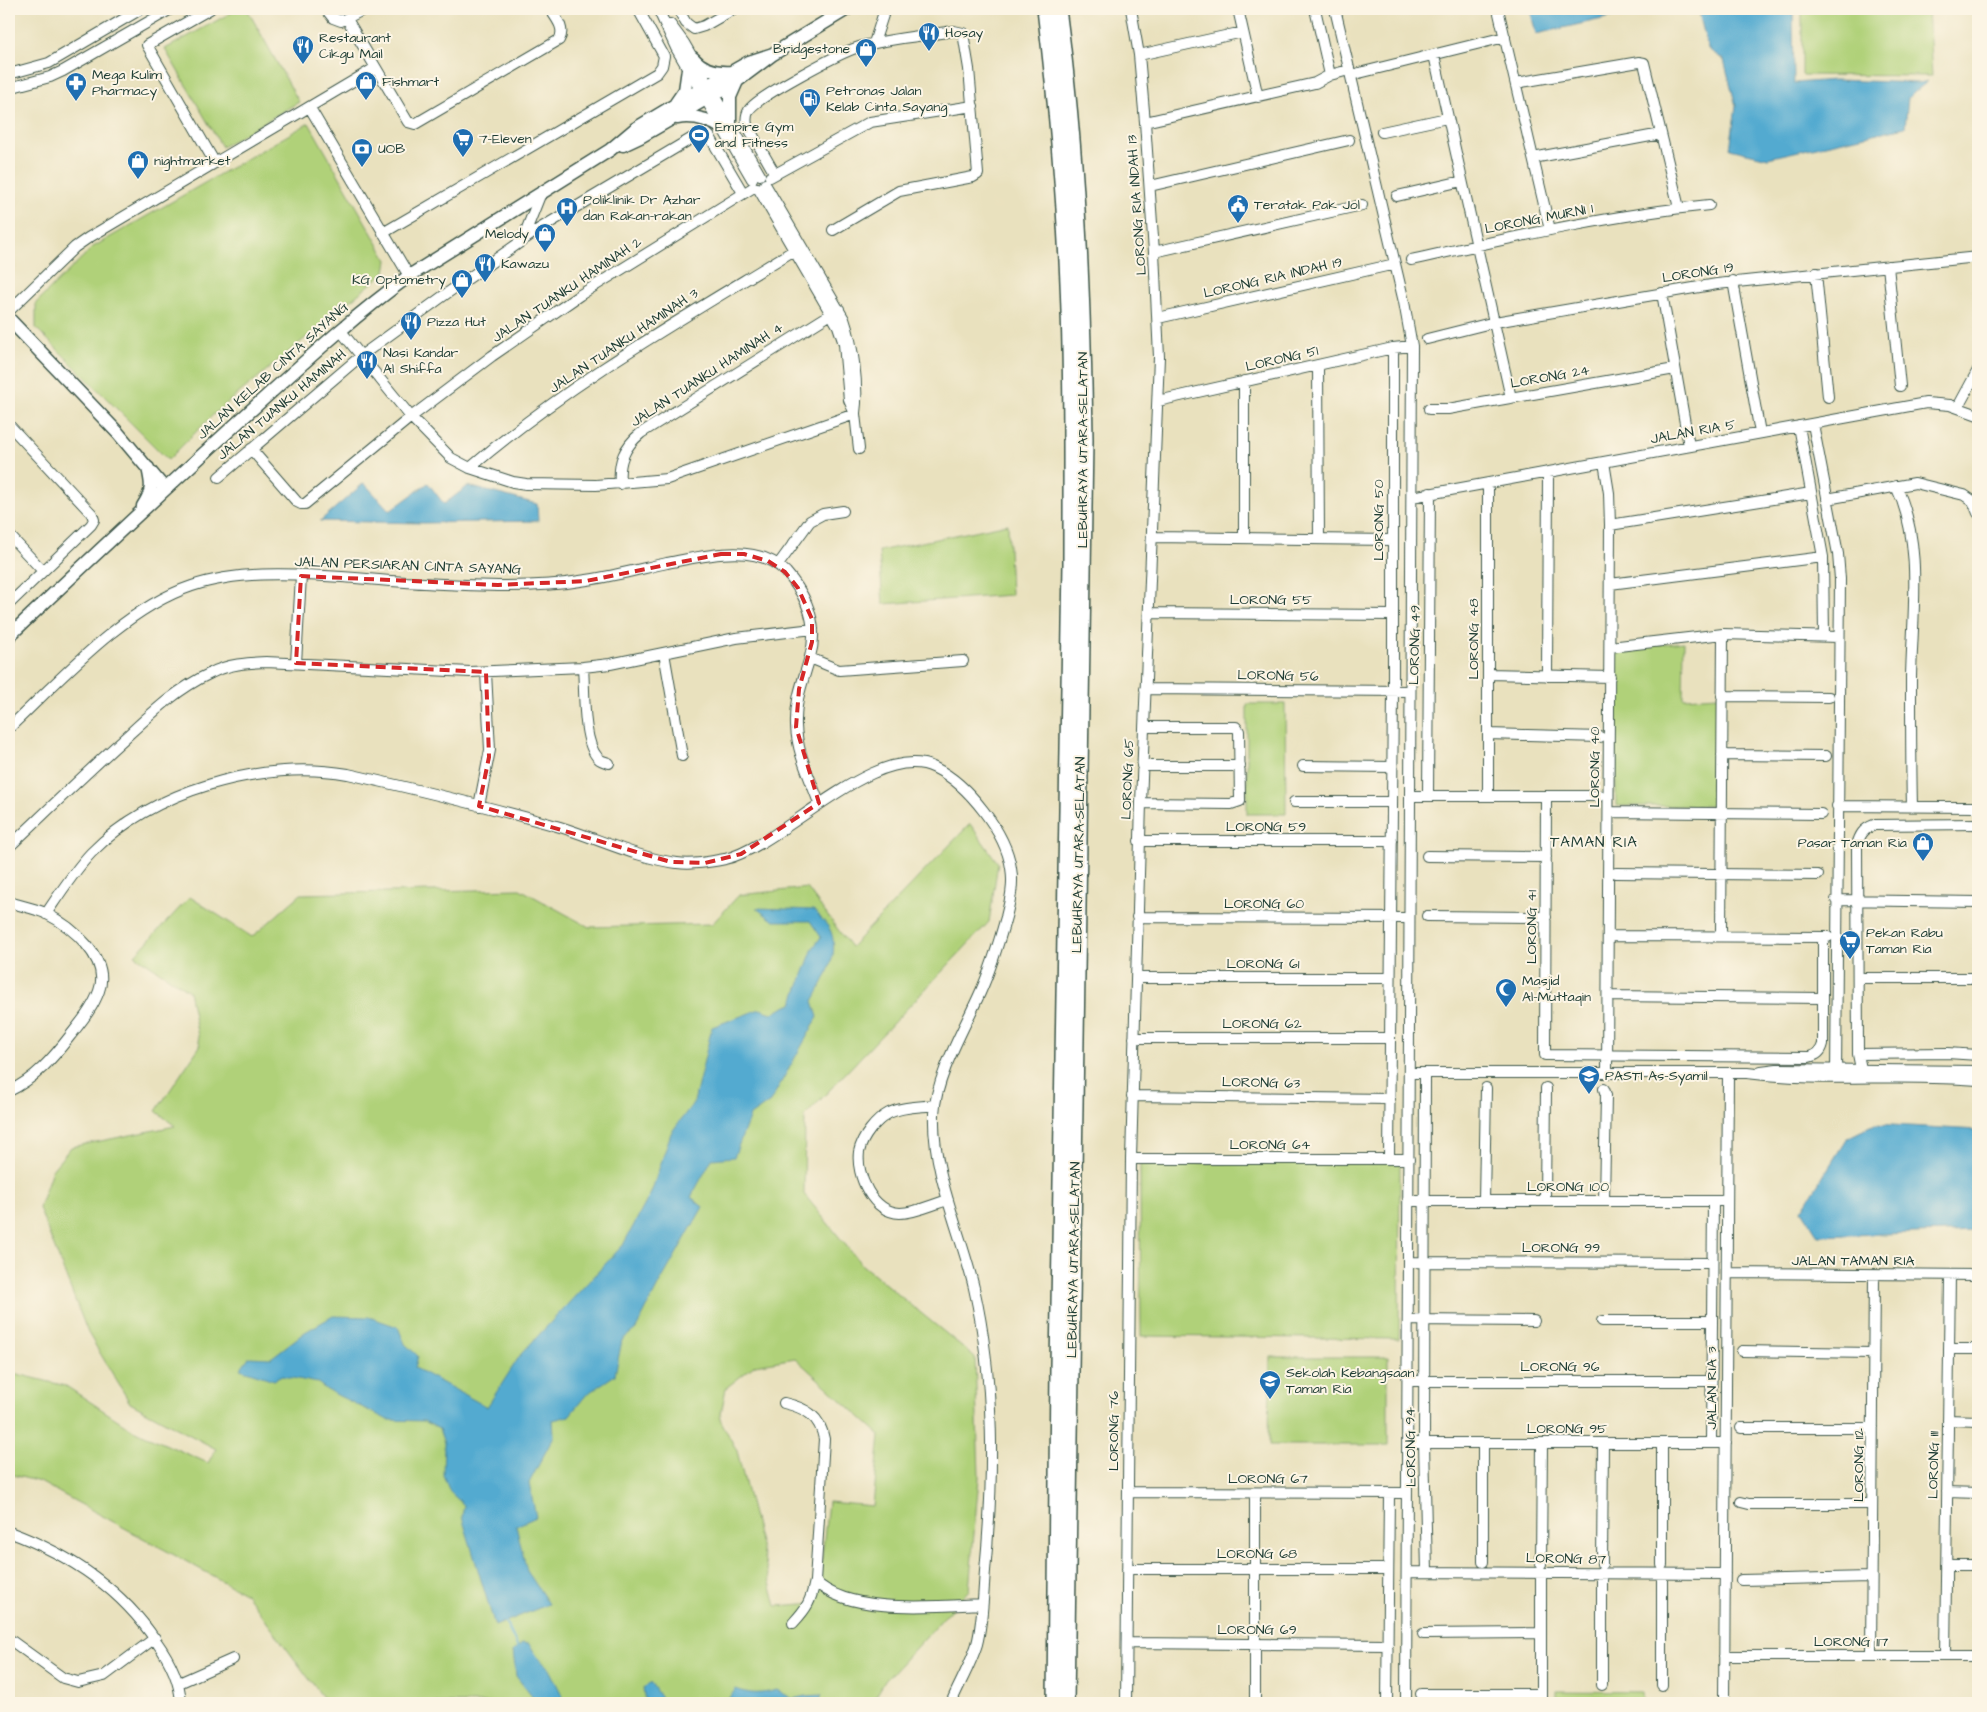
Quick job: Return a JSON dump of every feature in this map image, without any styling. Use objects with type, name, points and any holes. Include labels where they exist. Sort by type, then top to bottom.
[{"type":"highway","name":"LEBUHRAYA UTARA–SELATAN","points":[[1045,9],[1064,198],[1070,345],[1071,439],[1054,1703]]},
{"type":"highway","name":"LEBUHRAYA UTARA–SELATAN","points":[[1058,9],[1077,197],[1083,316],[1085,440],[1066,1703]]},
{"type":"main road","name":"JALAN KELAB CINTA SAYANG","points":[[9,636],[165,489],[340,330],[408,276],[610,150],[635,129],[668,115],[847,9]]},
{"type":"main road","points":[[690,64],[734,76],[726,125],[697,117],[668,115],[687,83],[690,64]]},
{"type":"main road","points":[[9,319],[147,466],[165,489]]},
{"type":"main road","points":[[147,466],[168,474],[182,470],[194,463]]},
{"type":"main road","points":[[135,518],[150,494],[151,481],[147,466]]},
{"type":"street","points":[[9,74],[49,63],[141,9]]},
{"type":"street","points":[[9,88],[50,77],[170,9]]},
{"type":"street","points":[[210,9],[147,45],[216,162]]},
{"type":"street","points":[[326,9],[337,20],[347,19],[365,9]]},
{"type":"street","points":[[347,19],[408,122],[415,124],[559,40],[562,29],[550,9]]},
{"type":"street","points":[[383,233],[657,73],[662,66],[664,56],[638,9]]},
{"type":"street","points":[[658,9],[850,339],[857,398],[855,414],[859,450]]},
{"type":"street","points":[[678,9],[686,24],[694,30],[734,9]]},
{"type":"street","points":[[874,43],[885,9]]},
{"type":"street","name":"LORONG RIA INDAH 13","points":[[1131,9],[1138,55],[1150,186],[1158,318],[1158,401]]},
{"type":"street","points":[[1238,9],[1258,97]]},
{"type":"street","points":[[1315,9],[1330,74]]},
{"type":"street","points":[[1498,9],[1550,230]]},
{"type":"street","points":[[1339,10],[1350,72],[1395,264],[1412,346],[1406,1703]]},
{"type":"street","points":[[775,174],[748,125],[746,116],[750,108],[768,95],[847,51],[874,43],[960,31],[965,38],[978,174],[973,177],[899,191],[833,230]]},
{"type":"street","points":[[1138,55],[1243,32]]},
{"type":"street","points":[[1145,122],[1315,83],[1330,74],[1350,72],[1434,55],[1505,37]]},
{"type":"street","name":"LORONG MURNI 1","points":[[1434,55],[1477,245],[1550,230],[1680,208],[1710,205]]},
{"type":"street","points":[[1516,83],[1639,62],[1644,63],[1680,208]]},
{"type":"street","points":[[9,311],[81,242],[375,68]]},
{"type":"street","name":"JALAN TUANKU HAMINAH 2","points":[[250,449],[297,502],[303,504],[411,417],[492,356],[580,294],[759,182],[870,122],[973,106]]},
{"type":"street","points":[[310,108],[408,276]]},
{"type":"street","points":[[1382,132],[1447,118]]},
{"type":"street","name":"JALAN TUANKU HAMINAH","points":[[219,477],[362,355],[522,241],[699,134],[707,134],[710,137],[743,193]]},
{"type":"street","points":[[1533,158],[1661,134]]},
{"type":"street","points":[[1150,186],[1349,140]]},
{"type":"street","points":[[1397,196],[1462,181]]},
{"type":"street","points":[[522,241],[541,194]]},
{"type":"street","points":[[1154,252],[1362,205]]},
{"type":"street","points":[[1411,260],[1477,245],[1511,398]]},
{"type":"street","name":"JALAN TUANKU HAMINAH 3","points":[[470,468],[516,431],[633,348],[797,248]]},
{"type":"street","name":"LORONG 19","points":[[1426,339],[1495,322],[1733,281],[1978,257]]},
{"type":"street","name":"LORONG RIA INDAH 19","points":[[1158,318],[1395,264]]},
{"type":"street","points":[[1888,266],[1900,386]]},
{"type":"street","points":[[1816,273],[1828,397]]},
{"type":"street","points":[[1733,281],[1760,433]]},
{"type":"street","points":[[1662,293],[1689,446]]},
{"type":"street","name":"JALAN TUANKU HAMINAH 4","points":[[620,484],[622,456],[640,433],[835,311]]},
{"type":"street","points":[[340,330],[411,417],[451,458],[470,468],[499,479],[526,484],[620,484],[660,480],[681,475],[855,414]]},
{"type":"street","name":"LORONG 51","points":[[1158,401],[1393,348],[1412,346]]},
{"type":"street","name":"LORONG 50","points":[[1389,1158],[1393,691],[1393,348]]},
{"type":"street","points":[[1318,365],[1319,539]]},
{"type":"street","name":"LORONG 24","points":[[1429,409],[1448,409],[1675,369]]},
{"type":"street","points":[[1958,407],[1978,370]]},
{"type":"street","points":[[1244,381],[1244,538]]},
{"type":"street","name":"LORONG 65","points":[[1131,1159],[1139,841],[1158,401]]},
{"type":"street","name":"JALAN RIA 5","points":[[1412,497],[1926,403],[1941,403],[1978,415]]},
{"type":"street","points":[[1813,424],[1839,564],[1836,1073]]},
{"type":"street","points":[[9,425],[93,517],[91,525],[9,604]]},
{"type":"street","points":[[1799,426],[1823,558],[1824,636]]},
{"type":"street","name":"LORONG 40","points":[[1604,462],[1610,493],[1607,1073]]},
{"type":"street","points":[[1547,676],[1548,472]]},
{"type":"street","name":"LORONG 48","points":[[1488,483],[1488,796]]},
{"type":"street","points":[[1827,498],[1915,483],[1956,492],[1973,501],[1978,512]]},
{"type":"street","points":[[1896,486],[1903,504],[1913,566],[1911,678],[1912,807]]},
{"type":"street","name":"LORONG 49","points":[[1428,796],[1430,493]]},
{"type":"street","points":[[1610,525],[1811,494]]},
{"type":"street","points":[[778,565],[810,520],[823,514],[843,511]]},
{"type":"street","points":[[9,534],[43,570]]},
{"type":"street","points":[[1152,537],[1393,540]]},
{"type":"street","name":"JALAN PERSIARAN CINTA SAYANG","points":[[9,728],[121,625],[171,595],[198,584],[234,577],[262,575],[460,585],[550,583],[586,580],[704,556],[736,552],[752,555],[778,565],[805,598],[810,612],[813,629],[810,658],[799,689],[796,727],[803,761],[819,804]]},
{"type":"street","points":[[1610,584],[1823,558]]},
{"type":"street","points":[[296,663],[301,576]]},
{"type":"street","name":"LORONG 55","points":[[1149,613],[1393,615]]},
{"type":"street","points":[[9,847],[155,710],[184,687],[212,672],[234,665],[266,662],[486,672],[583,668],[603,666],[736,638],[813,629]]},
{"type":"street","points":[[1610,647],[1723,634],[1839,637]]},
{"type":"street","points":[[1721,936],[1723,634]]},
{"type":"street","points":[[664,654],[682,756]]},
{"type":"street","points":[[810,658],[839,670],[963,662]]},
{"type":"street","points":[[583,668],[587,732],[595,753],[600,760],[609,764]]},
{"type":"street","points":[[479,806],[490,750],[486,672]]},
{"type":"street","points":[[1488,674],[1610,677]]},
{"type":"street","name":"LORONG 56","points":[[1145,688],[1410,691]]},
{"type":"street","points":[[1722,696],[1829,697]]},
{"type":"street","points":[[1141,803],[1238,803],[1240,801],[1239,731],[1236,727],[1144,728]]},
{"type":"street","points":[[1488,734],[1600,736]]},
{"type":"street","points":[[1722,755],[1826,756]]},
{"type":"street","points":[[46,914],[79,868],[110,836],[161,803],[210,785],[286,771],[326,771],[373,780],[563,828],[653,858],[691,864],[730,858],[748,851],[819,804],[867,776],[890,767],[912,764],[933,766],[969,795],[990,821],[1008,853],[1012,884],[1003,929],[980,992],[957,1041],[935,1105],[934,1128],[937,1151],[948,1200],[964,1248],[976,1298],[986,1354],[990,1398],[989,1512],[978,1641],[951,1703]]},
{"type":"street","points":[[1142,766],[1240,766]]},
{"type":"street","points":[[1303,766],[1392,767]]},
{"type":"street","points":[[1410,796],[1600,796]]},
{"type":"street","name":"LORONG 41","points":[[1546,796],[1545,1055],[1607,1055]]},
{"type":"street","points":[[1294,802],[1392,802]]},
{"type":"street","points":[[1837,806],[1978,808]]},
{"type":"street","points":[[1609,812],[1821,814]]},
{"type":"street","points":[[1861,1069],[1858,1054],[1857,845],[1860,835],[1868,827],[1874,825],[1978,824]]},
{"type":"street","name":"LORONG 59","points":[[1139,841],[1392,842]]},
{"type":"street","points":[[1427,856],[1546,858]]},
{"type":"street","points":[[1616,873],[1818,875]]},
{"type":"street","points":[[1836,900],[1978,902]]},
{"type":"street","points":[[9,902],[46,914],[82,940],[93,953],[100,974],[99,991],[85,1017],[52,1059],[33,1076],[9,1091]]},
{"type":"street","points":[[1427,916],[1546,917]]},
{"type":"street","name":"LORONG 60","points":[[1137,917],[1409,918]]},
{"type":"street","points":[[1608,936],[1836,937]]},
{"type":"street","points":[[1607,1055],[1808,1057],[1821,1051],[1823,1044],[1823,937]]},
{"type":"street","name":"LORONG 61","points":[[1136,978],[1390,978]]},
{"type":"street","points":[[1859,978],[1978,978]]},
{"type":"street","points":[[1608,996],[1823,998]]},
{"type":"street","name":"LORONG 62","points":[[1134,1038],[1390,1038]]},
{"type":"street","points":[[1858,1054],[1947,1053],[1978,1055]]},
{"type":"street","points":[[1410,1073],[1747,1073],[1777,1069],[1978,1080]]},
{"type":"street","points":[[1836,1073],[1861,1069],[1978,1071]]},
{"type":"street","name":"LORONG 94","points":[[1425,1073],[1426,1262],[1424,1443],[1427,1572]]},
{"type":"street","name":"JALAN RIA 3","points":[[1724,1703],[1728,1073]]},
{"type":"street","points":[[1484,1201],[1486,1088]]},
{"type":"street","points":[[1545,1201],[1546,1088]]},
{"type":"street","points":[[1604,1089],[1606,1095],[1604,1201]]},
{"type":"street","name":"LORONG 63","points":[[1132,1096],[1390,1098]]},
{"type":"street","points":[[935,1105],[900,1109],[883,1117],[864,1138],[859,1156],[861,1171],[868,1192],[877,1204],[885,1209],[899,1213],[948,1200]]},
{"type":"street","name":"LORONG 64","points":[[1131,1159],[1409,1159]]},
{"type":"street","name":"LORONG 76","points":[[1126,1703],[1131,1159]]},
{"type":"street","name":"LORONG 100","points":[[1409,1201],[1727,1201]]},
{"type":"street","points":[[1711,1443],[1712,1201]]},
{"type":"street","name":"LORONG 99","points":[[1409,1262],[1712,1263]]},
{"type":"street","name":"JALAN TAMAN RIA","points":[[1727,1273],[1978,1275]]},
{"type":"street","name":"LORONG 112","points":[[1871,1656],[1874,1275]]},
{"type":"street","name":"LORONG 111","points":[[1945,1656],[1950,1275]]},
{"type":"street","points":[[1408,1320],[1534,1321]]},
{"type":"street","points":[[1602,1321],[1712,1320]]},
{"type":"street","points":[[1949,1349],[1978,1350]]},
{"type":"street","points":[[1742,1351],[1874,1353]]},
{"type":"street","name":"LORONG 96","points":[[1408,1381],[1711,1381]]},
{"type":"street","points":[[784,1403],[800,1407],[809,1412],[817,1420],[822,1429],[824,1439],[815,1581],[806,1609],[793,1623]]},
{"type":"street","points":[[1948,1420],[1978,1421]]},
{"type":"street","points":[[1741,1428],[1873,1428]]},
{"type":"street","name":"LORONG 95","points":[[1408,1443],[1726,1443]]},
{"type":"street","points":[[1483,1443],[1483,1562]]},
{"type":"street","points":[[1421,1694],[1541,1699],[1542,1443]]},
{"type":"street","points":[[1602,1685],[1603,1443]]},
{"type":"street","points":[[1662,1443],[1662,1686]]},
{"type":"street","name":"LORONG 67","points":[[1128,1492],[1255,1494],[1408,1493]]},
{"type":"street","points":[[1947,1492],[1978,1493]]},
{"type":"street","points":[[1388,1703],[1389,1493]]},
{"type":"street","points":[[1255,1494],[1255,1703]]},
{"type":"street","points":[[1741,1502],[1749,1504],[1872,1504]]},
{"type":"street","points":[[9,1532],[38,1544],[104,1582],[133,1611],[155,1638],[179,1683],[182,1703]]},
{"type":"street","points":[[1946,1565],[1978,1565]]},
{"type":"street","name":"LORONG 87","points":[[1407,1572],[1541,1568],[1662,1569],[1725,1574]]},
{"type":"street","name":"LORONG 68","points":[[1127,1569],[1388,1569]]},
{"type":"street","points":[[1741,1580],[1872,1577]]},
{"type":"street","points":[[815,1581],[828,1592],[861,1602],[917,1606],[982,1604]]},
{"type":"street","points":[[1423,1634],[1541,1634]]},
{"type":"street","points":[[9,1639],[63,1678],[78,1682],[104,1676],[155,1638]]},
{"type":"street","name":"LORONG 69","points":[[1126,1643],[1388,1646]]},
{"type":"street","name":"LORONG 117","points":[[1724,1656],[1978,1656]]},
{"type":"street","points":[[179,1683],[233,1659]]},
{"type":"highlighted area","points":[[721,554],[744,554],[768,561],[785,572],[798,588],[812,619],[812,642],[799,689],[796,727],[819,803],[741,854],[705,863],[671,862],[479,806],[489,757],[486,672],[296,663],[301,576],[498,585],[586,581]]},
{"type":"green space","points":[[238,9],[247,9],[299,102],[222,147],[165,49]]},
{"type":"green space","points":[[1802,9],[1928,9],[1932,76],[1802,75]]},
{"type":"green space","points":[[309,123],[387,260],[385,272],[214,414],[168,460],[36,328],[36,303],[93,247]]},
{"type":"green space","points":[[1008,524],[1011,595],[883,604],[879,551]]},
{"type":"green space","points":[[1684,642],[1683,698],[1719,696],[1717,806],[1616,806],[1615,649]]},
{"type":"green space","points":[[1247,704],[1285,704],[1286,814],[1247,814]]},
{"type":"green space","points":[[970,824],[998,863],[989,922],[805,1116],[804,1194],[862,1265],[975,1357],[979,1477],[969,1590],[885,1681],[872,1703],[327,1703],[246,1594],[40,1482],[9,1474],[9,1372],[66,1386],[133,1430],[208,1463],[216,1449],[130,1403],[88,1333],[39,1208],[52,1170],[71,1147],[175,1126],[156,1111],[200,1046],[189,991],[135,955],[190,897],[252,937],[301,894],[520,889],[589,927],[712,924],[739,895],[807,888],[851,947]],"holes":[[[795,1358],[880,1435],[873,1506],[828,1502],[817,1603],[776,1606],[737,1451],[720,1419],[726,1388],[755,1365]]]},
{"type":"green space","points":[[1400,1161],[1399,1339],[1141,1336],[1140,1164]]},
{"type":"green space","points":[[1270,1357],[1388,1357],[1388,1445],[1269,1445]]},
{"type":"green space","points":[[1557,1691],[1642,1692],[1643,1702],[1657,1703],[1557,1703]]},
{"type":"water","points":[[1530,9],[1619,9],[1620,15],[1536,34]]},
{"type":"water","points":[[1698,9],[1793,9],[1794,83],[1835,80],[1919,83],[1928,81],[1908,98],[1905,127],[1768,158],[1730,149],[1736,106],[1724,60],[1708,49]]},
{"type":"water","points":[[364,483],[390,511],[428,483],[444,504],[468,486],[537,504],[538,521],[424,523],[320,521]]},
{"type":"water","points":[[756,908],[814,910],[830,929],[834,950],[830,968],[813,1001],[818,1017],[770,1102],[750,1116],[734,1157],[712,1159],[691,1197],[703,1207],[636,1329],[622,1340],[615,1375],[587,1394],[569,1416],[553,1420],[554,1436],[529,1483],[536,1517],[516,1526],[527,1571],[549,1604],[495,1626],[462,1517],[464,1505],[450,1492],[443,1475],[444,1443],[439,1429],[424,1421],[388,1420],[327,1390],[318,1383],[282,1376],[274,1380],[240,1369],[249,1357],[271,1358],[305,1332],[333,1316],[369,1317],[398,1327],[405,1344],[418,1356],[415,1368],[487,1407],[521,1354],[623,1245],[651,1193],[671,1133],[694,1102],[712,1027],[760,1009],[772,1013],[792,1004],[813,948],[821,937],[810,921],[774,921]]},
{"type":"water","points":[[1875,1124],[1978,1130],[1978,1231],[1818,1236],[1802,1210],[1847,1138]]},
{"type":"water","points":[[522,1643],[529,1644],[539,1659],[548,1667],[566,1703],[537,1703],[516,1676],[513,1651]]},
{"type":"water","points":[[651,1683],[664,1703],[645,1703],[643,1688]]},
{"type":"water","points":[[736,1689],[756,1693],[777,1690],[793,1699],[822,1695],[819,1703],[728,1703],[728,1699]]},
{"type":"waterway","points":[[505,1621],[519,1650]]},
{"type":"place","name":"Hosay","points":[[929,52]]},
{"type":"place","name":"Restaurant Cikgu Mail","points":[[303,65]]},
{"type":"place","name":"Bridgestone","points":[[866,68]]},
{"type":"place","name":"Fishmart","points":[[366,101]]},
{"type":"place","name":"Mega Kulim Pharmacy","points":[[76,102]]},
{"type":"place","name":"Petronas Jalan Kelab Cinta Sayang","points":[[810,118]]},
{"type":"place","name":"Empire Gym and Fitness","points":[[699,154]]},
{"type":"place","name":"7-Eleven","points":[[463,158]]},
{"type":"place","name":"UOB","points":[[362,168]]},
{"type":"place","name":"nightmarket","points":[[138,180]]},
{"type":"place","name":"Teratak Pak Jol","points":[[1238,224]]},
{"type":"place","name":"Poliklinik Dr Azhar dan Rakan-rakan","points":[[567,227]]},
{"type":"place","name":"Melody","points":[[545,253]]},
{"type":"place","name":"Kawazu","points":[[485,283]]},
{"type":"place","name":"KG Optometry","points":[[462,299]]},
{"type":"place","name":"Pizza Hut","points":[[411,341]]},
{"type":"place","name":"Nasi Kandar Al Shiffa","points":[[367,380]]},
{"type":"place","name":"Pasar Taman Ria","points":[[1923,862]]},
{"type":"place","name":"Pekan Rabu Taman Ria","points":[[1850,960]]},
{"type":"place","name":"Masjid Al-Muttaqin","points":[[1506,1008]]},
{"type":"place","name":"PASTI As-Syamil","points":[[1589,1095]]},
{"type":"place","name":"Sekolah Kebangsaan Taman Ria","points":[[1270,1400]]},
{"type":"district","name":"TAMAN RIA","points":[[1594,842]]}]
